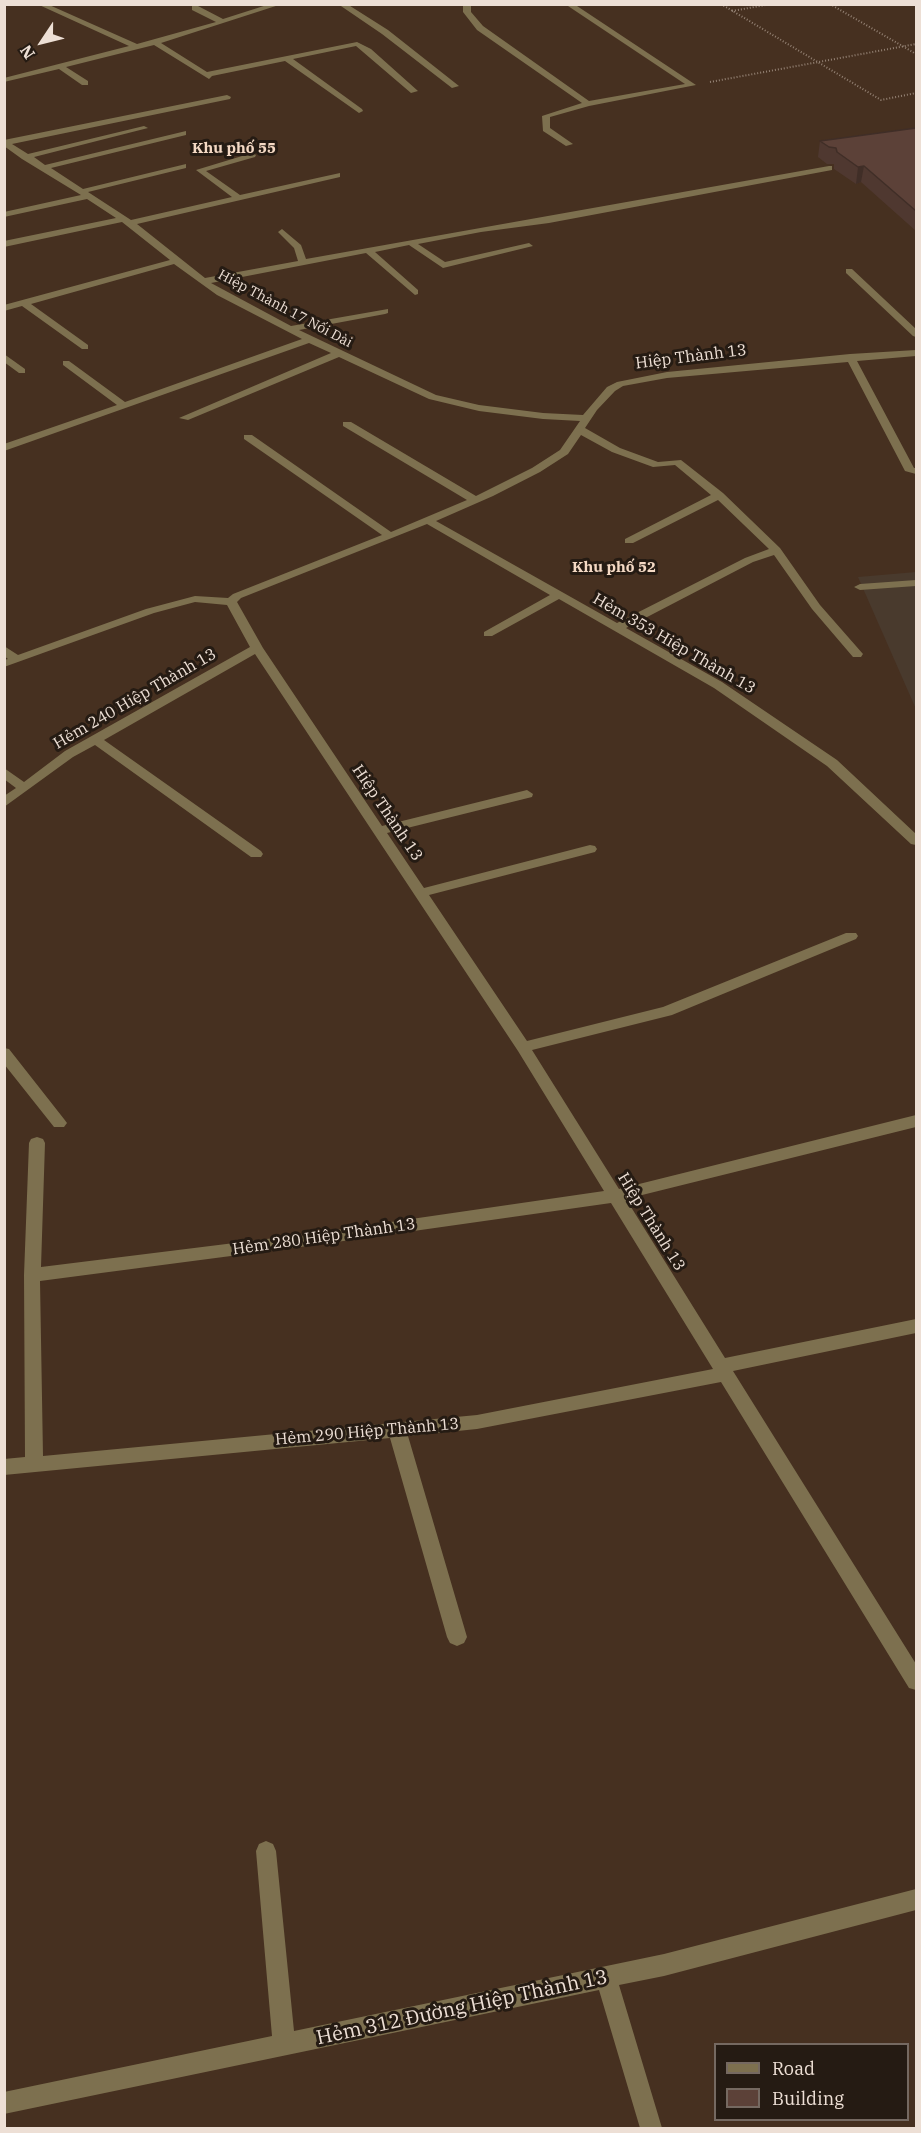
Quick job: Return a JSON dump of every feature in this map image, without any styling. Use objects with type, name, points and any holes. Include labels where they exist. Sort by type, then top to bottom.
[{"type":"street","points":[[40,4],[137,47]]},
{"type":"street","points":[[255,4],[263,9]]},
{"type":"street","points":[[4,80],[137,47],[279,4]]},
{"type":"street","points":[[340,4],[385,32],[455,86]]},
{"type":"street","points":[[467,4],[467,12],[480,28],[588,104]]},
{"type":"street","points":[[568,4],[692,85]]},
{"type":"street","points":[[195,8],[222,22]]},
{"type":"street","points":[[155,42],[208,76],[357,44],[414,91]]},
{"type":"street","points":[[286,58],[359,111]]},
{"type":"street","points":[[60,66],[85,83]]},
{"type":"street","points":[[569,144],[546,129],[546,116],[588,104],[692,85]]},
{"type":"street","points":[[7,146],[228,97]]},
{"type":"street","points":[[25,157],[144,128]]},
{"type":"street","points":[[43,168],[183,133]]},
{"type":"street","name":"Hiệp Thành 17 Nối Dài","points":[[7,146],[126,221],[220,293],[433,397],[479,408],[588,418]]},
{"type":"street","points":[[237,197],[200,169],[252,155]]},
{"type":"street","points":[[4,215],[183,166]]},
{"type":"street","points":[[205,281],[481,229],[549,220],[829,168]]},
{"type":"street","points":[[4,244],[126,221],[338,175]]},
{"type":"street","points":[[481,229],[491,236]]},
{"type":"street","points":[[282,232],[298,247],[303,263]]},
{"type":"street","points":[[410,242],[443,266],[529,246]]},
{"type":"street","points":[[500,243],[509,251]]},
{"type":"street","points":[[368,250],[415,292]]},
{"type":"street","points":[[4,308],[176,261]]},
{"type":"street","points":[[849,271],[916,334]]},
{"type":"street","points":[[24,303],[85,347]]},
{"type":"street","points":[[291,329],[385,311]]},
{"type":"street","points":[[4,448],[311,339]]},
{"type":"street","name":"Hiệp Thành 13","points":[[916,352],[639,379],[611,389],[593,408],[564,452],[536,470],[475,500],[237,596],[231,602],[257,648],[523,1047],[916,1681]]},
{"type":"street","points":[[184,418],[340,353]]},
{"type":"street","points":[[4,357],[22,371]]},
{"type":"street","points":[[850,357],[913,471],[916,483]]},
{"type":"street","points":[[66,363],[125,406]]},
{"type":"street","points":[[347,424],[475,500]]},
{"type":"street","points":[[578,429],[616,450],[657,465],[677,462],[719,495],[776,550],[816,607],[857,654]]},
{"type":"street","points":[[248,437],[390,536]]},
{"type":"street","points":[[629,542],[719,495]]},
{"type":"street","name":"Hẻm 353 Hiệp Thành 13","points":[[427,520],[718,685],[832,763],[916,842]]},
{"type":"street","points":[[617,628],[738,566],[776,550]]},
{"type":"street","points":[[860,587],[916,583]]},
{"type":"street","points":[[488,634],[558,595]]},
{"type":"street","points":[[4,649],[10,662],[150,611],[195,599],[231,602]]},
{"type":"street","name":"Hẻm 240 Hiệp Thành 13","points":[[4,803],[69,754],[257,648]]},
{"type":"street","points":[[95,739],[256,854]]},
{"type":"street","points":[[4,772],[24,788]]},
{"type":"street","points":[[379,831],[527,794]]},
{"type":"street","points":[[420,892],[590,849]]},
{"type":"street","points":[[523,1047],[667,1011],[851,936]]},
{"type":"street","points":[[4,1053],[59,1123]]},
{"type":"street","name":"Hẻm 280 Hiệp Thành 13","points":[[32,1275],[315,1239],[615,1196],[916,1121]]},
{"type":"street","points":[[34,1464],[32,1275],[37,1143]]},
{"type":"street","name":"Hẻm 290 Hiệp Thành 13","points":[[4,1467],[477,1422],[916,1326]]},
{"type":"street","points":[[397,1430],[456,1637]]},
{"type":"street","points":[[266,1851],[284,2045]]},
{"type":"street","name":"Hẻm 312 Đường Hiệp Thành 13","points":[[4,2103],[606,1978],[916,1900]]},
{"type":"street","points":[[606,1978],[651,2128]]},
{"type":"path","points":[[720,4],[881,100],[916,93]]},
{"type":"path","points":[[732,11],[771,4]]},
{"type":"path","points":[[830,4],[916,54]]},
{"type":"path","points":[[692,85],[916,44]]},
{"type":"shaded area","points":[[916,572],[916,709],[858,577]]},
{"type":"building","points":[[916,128],[916,211],[864,166],[858,167],[837,152],[836,148],[829,147],[820,141]]},
{"type":"district","name":"Khu phố 55","points":[[234,149]]},
{"type":"district","name":"Khu phố 52","points":[[614,568]]}]
